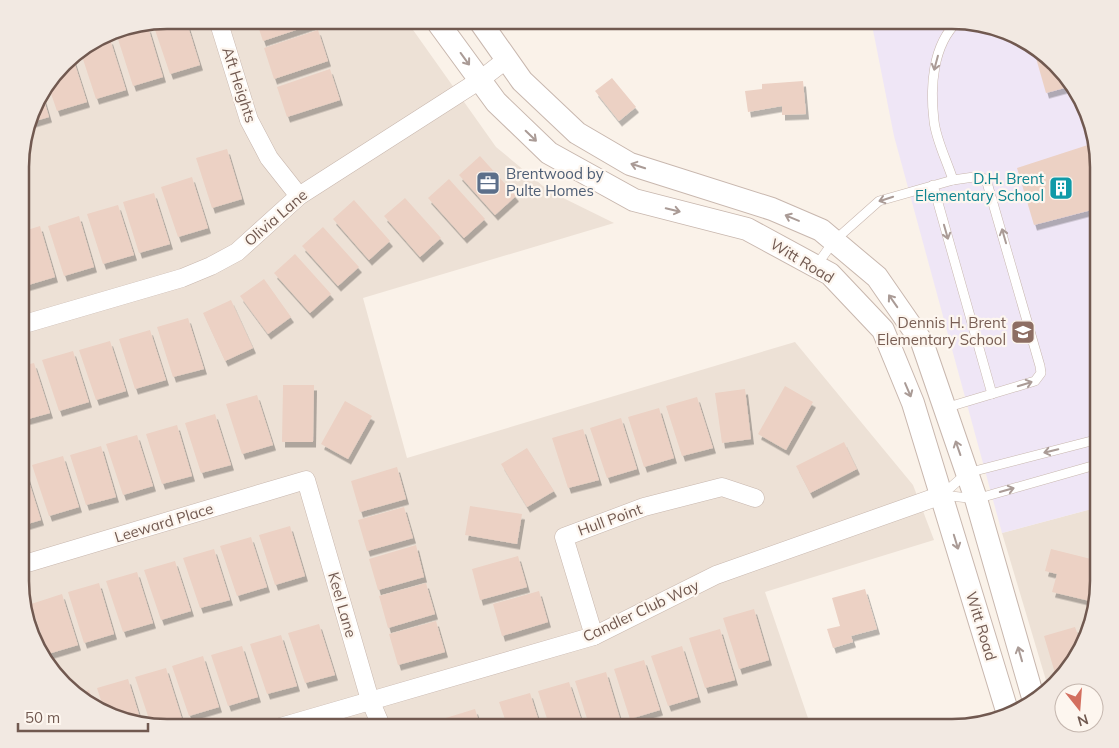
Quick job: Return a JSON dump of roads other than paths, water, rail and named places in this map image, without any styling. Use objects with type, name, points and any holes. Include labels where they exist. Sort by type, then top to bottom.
[{"type":"street","name":"Aft Heights","points":[[221,29],[249,120],[269,158],[299,196]]},
{"type":"street","name":"Witt Road","points":[[443,29],[496,102],[549,153],[634,200],[748,229],[830,274],[883,330],[914,403],[1006,708]]},
{"type":"street","name":"Witt Road","points":[[485,29],[522,81],[576,133],[630,164],[772,209],[821,230],[877,278],[922,342],[976,499],[1032,694]]},
{"type":"street","name":"Olivia Lane","points":[[29,323],[182,278],[238,252],[299,196],[480,80],[507,59]]},
{"type":"street","points":[[701,218],[711,190]]},
{"type":"street","name":"Leeward Place","points":[[29,563],[306,480]]},
{"type":"street","name":"Keel Lane","points":[[306,480],[370,700],[378,719]]},
{"type":"street","name":"Hull Point","points":[[594,636],[564,537],[644,507],[722,487],[755,498]]},
{"type":"street","name":"Candler Club Way","points":[[307,719],[594,636],[716,575],[942,495]]},
{"type":"lane","points":[[950,29],[934,66],[934,122],[952,180]]},
{"type":"lane","points":[[816,266],[834,242],[879,201],[952,180],[974,177],[986,180],[989,184],[1041,373],[1035,381],[944,408]]},
{"type":"lane","points":[[933,185],[992,394]]},
{"type":"lane","points":[[942,495],[967,473],[1090,441]]},
{"type":"lane","points":[[942,495],[976,499],[1090,467]]},
{"type":"place","name":"Brentwood by Pulte Homes","points":[[488,183]]},
{"type":"place","name":"D.H. Brent Elementary School","points":[[1061,188]]},
{"type":"place","name":"Dennis H. Brent Elementary School","points":[[1023,332]]}]
